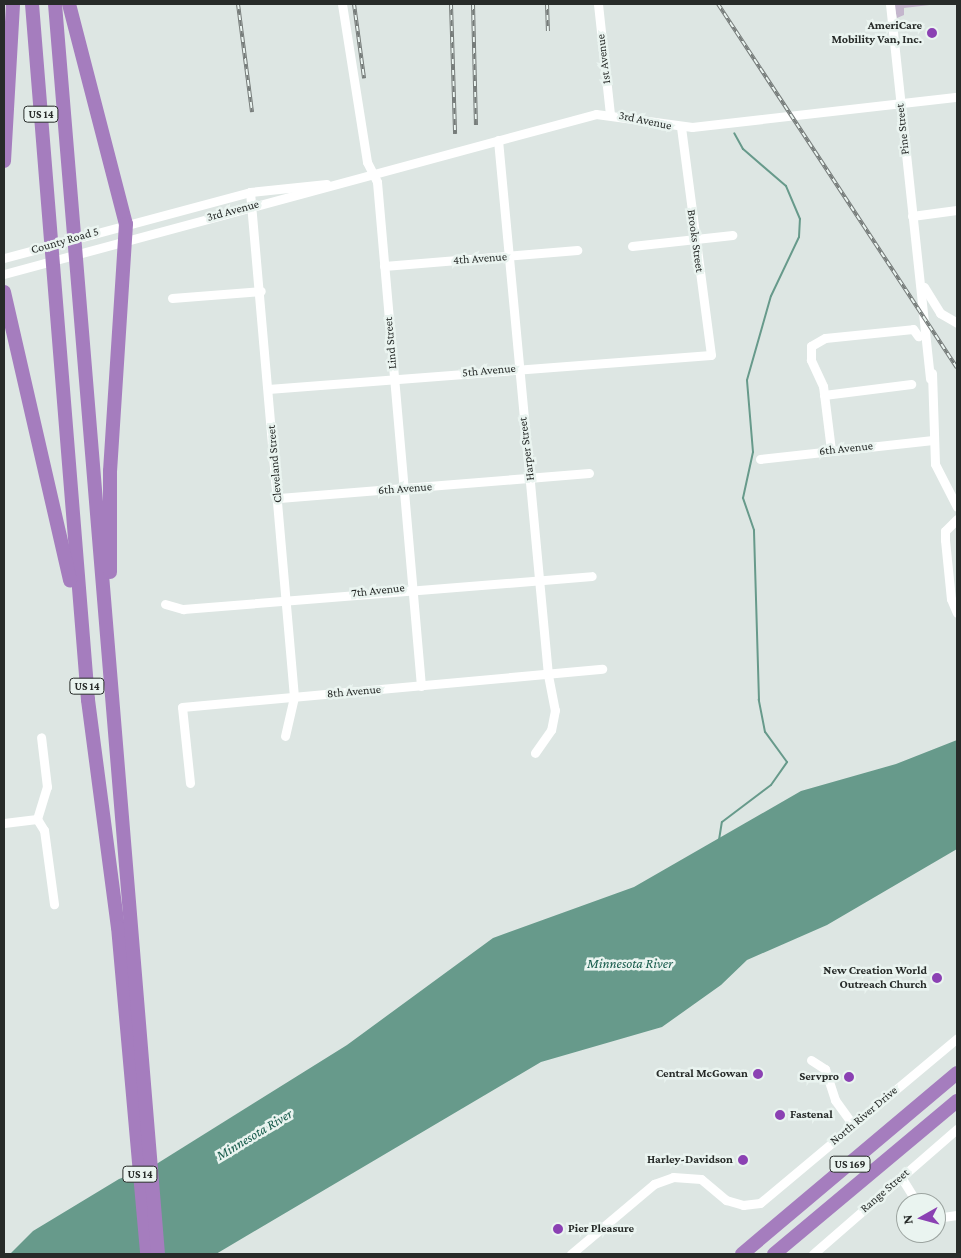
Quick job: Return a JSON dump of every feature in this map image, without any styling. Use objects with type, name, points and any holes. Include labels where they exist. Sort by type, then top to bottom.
[{"type":"highway","points":[[4,161],[13,4]]},
{"type":"highway","name":"US 14","points":[[32,4],[88,700],[139,1090],[158,1254]]},
{"type":"highway","name":"US 14","points":[[55,4],[108,653],[139,1090],[147,1254]]},
{"type":"highway","points":[[69,4],[126,224],[110,471],[108,653]]},
{"type":"highway","points":[[4,292],[70,582],[88,700]]},
{"type":"highway","name":"US 169","points":[[742,1254],[957,1073]]},
{"type":"highway","name":"US 169","points":[[774,1254],[957,1101]]},
{"type":"street","name":"Lind Street","points":[[342,4],[365,154],[372,173],[384,266],[421,686]]},
{"type":"street","name":"1st Avenue","points":[[598,4],[610,114]]},
{"type":"street","name":"Pine Street","points":[[890,4],[930,379]]},
{"type":"street","name":"3rd Avenue","points":[[126,241],[252,206],[310,194],[340,182],[372,173],[498,140],[610,114],[681,128],[957,98]]},
{"type":"street","name":"Brooks Street","points":[[681,128],[694,239],[711,355]]},
{"type":"street","name":"Harper Street","points":[[498,140],[517,368],[531,479],[538,579],[548,675],[555,710],[551,730],[536,753]]},
{"type":"street","name":"3rd Avenue","points":[[126,224],[250,192],[340,182]]},
{"type":"street","name":"Cleveland Street","points":[[250,192],[261,291],[294,697],[285,736]]},
{"type":"street","points":[[912,216],[957,210]]},
{"type":"street","name":"County Road 5","points":[[4,258],[126,224]]},
{"type":"street","points":[[632,246],[732,234]]},
{"type":"street","name":"County Road 5","points":[[4,274],[126,241]]},
{"type":"street","name":"4th Avenue","points":[[384,266],[577,250]]},
{"type":"street","name":"Pine Street","points":[[916,255],[924,288],[935,464],[957,507]]},
{"type":"street","points":[[924,288],[940,313],[957,323]]},
{"type":"street","points":[[172,298],[261,291]]},
{"type":"street","points":[[831,450],[824,395],[810,352],[817,341],[916,332]]},
{"type":"street","name":"5th Avenue","points":[[268,389],[517,368],[711,355]]},
{"type":"street","points":[[824,395],[911,384]]},
{"type":"street","name":"6th Avenue","points":[[760,459],[932,440]]},
{"type":"street","name":"6th Avenue","points":[[279,498],[589,473]]},
{"type":"street","points":[[957,520],[945,531],[945,540],[951,599],[957,613]]},
{"type":"street","name":"7th Avenue","points":[[165,604],[183,609],[412,587],[592,576]]},
{"type":"street","name":"8th Avenue","points":[[190,783],[182,707],[602,669]]},
{"type":"street","points":[[41,737],[46,786],[37,819],[44,830],[54,904]]},
{"type":"street","points":[[4,823],[37,819]]},
{"type":"street","name":"North River Drive","points":[[571,1254],[654,1184],[673,1177],[701,1179],[726,1200],[743,1205],[760,1203],[957,1038]]},
{"type":"street","points":[[811,1060],[825,1069],[835,1100],[854,1125]]},
{"type":"street","name":"Range Street","points":[[816,1253],[957,1129]]},
{"type":"street","points":[[901,1177],[911,1193]]},
{"type":"shaded area","points":[[894,4],[938,4],[904,8],[904,15],[897,18]]},
{"type":"water","name":"Minnesota River","points":[[957,740],[957,849],[827,925],[747,960],[721,985],[662,1027],[541,1062],[216,1254],[10,1254],[33,1231],[119,1179],[150,1168],[347,1045],[493,938],[634,887],[801,791],[896,764]]},
{"type":"waterway","points":[[719,840],[722,822],[771,785],[787,762],[765,732],[759,700],[754,530],[743,498],[753,452],[747,380],[771,296],[799,237],[800,219],[786,186],[743,149],[734,133]]},
{"type":"railway","points":[[238,4],[252,112]]},
{"type":"railway","points":[[354,4],[364,78]]},
{"type":"railway","points":[[451,4],[455,134]]},
{"type":"railway","points":[[473,4],[476,125]]},
{"type":"railway","points":[[547,4],[548,31]]},
{"type":"railway","points":[[718,4],[957,368]]},
{"type":"place","name":"AmeriCare Mobility Van, Inc.","points":[[932,33]]},
{"type":"place","name":"New Creation World Outreach Church","points":[[937,978]]},
{"type":"place","name":"Central McGowan","points":[[758,1074]]},
{"type":"place","name":"Servpro","points":[[849,1077]]},
{"type":"place","name":"Fastenal","points":[[780,1115]]},
{"type":"place","name":"Harley-Davidson","points":[[743,1160]]},
{"type":"place","name":"Pier Pleasure","points":[[558,1229]]}]
